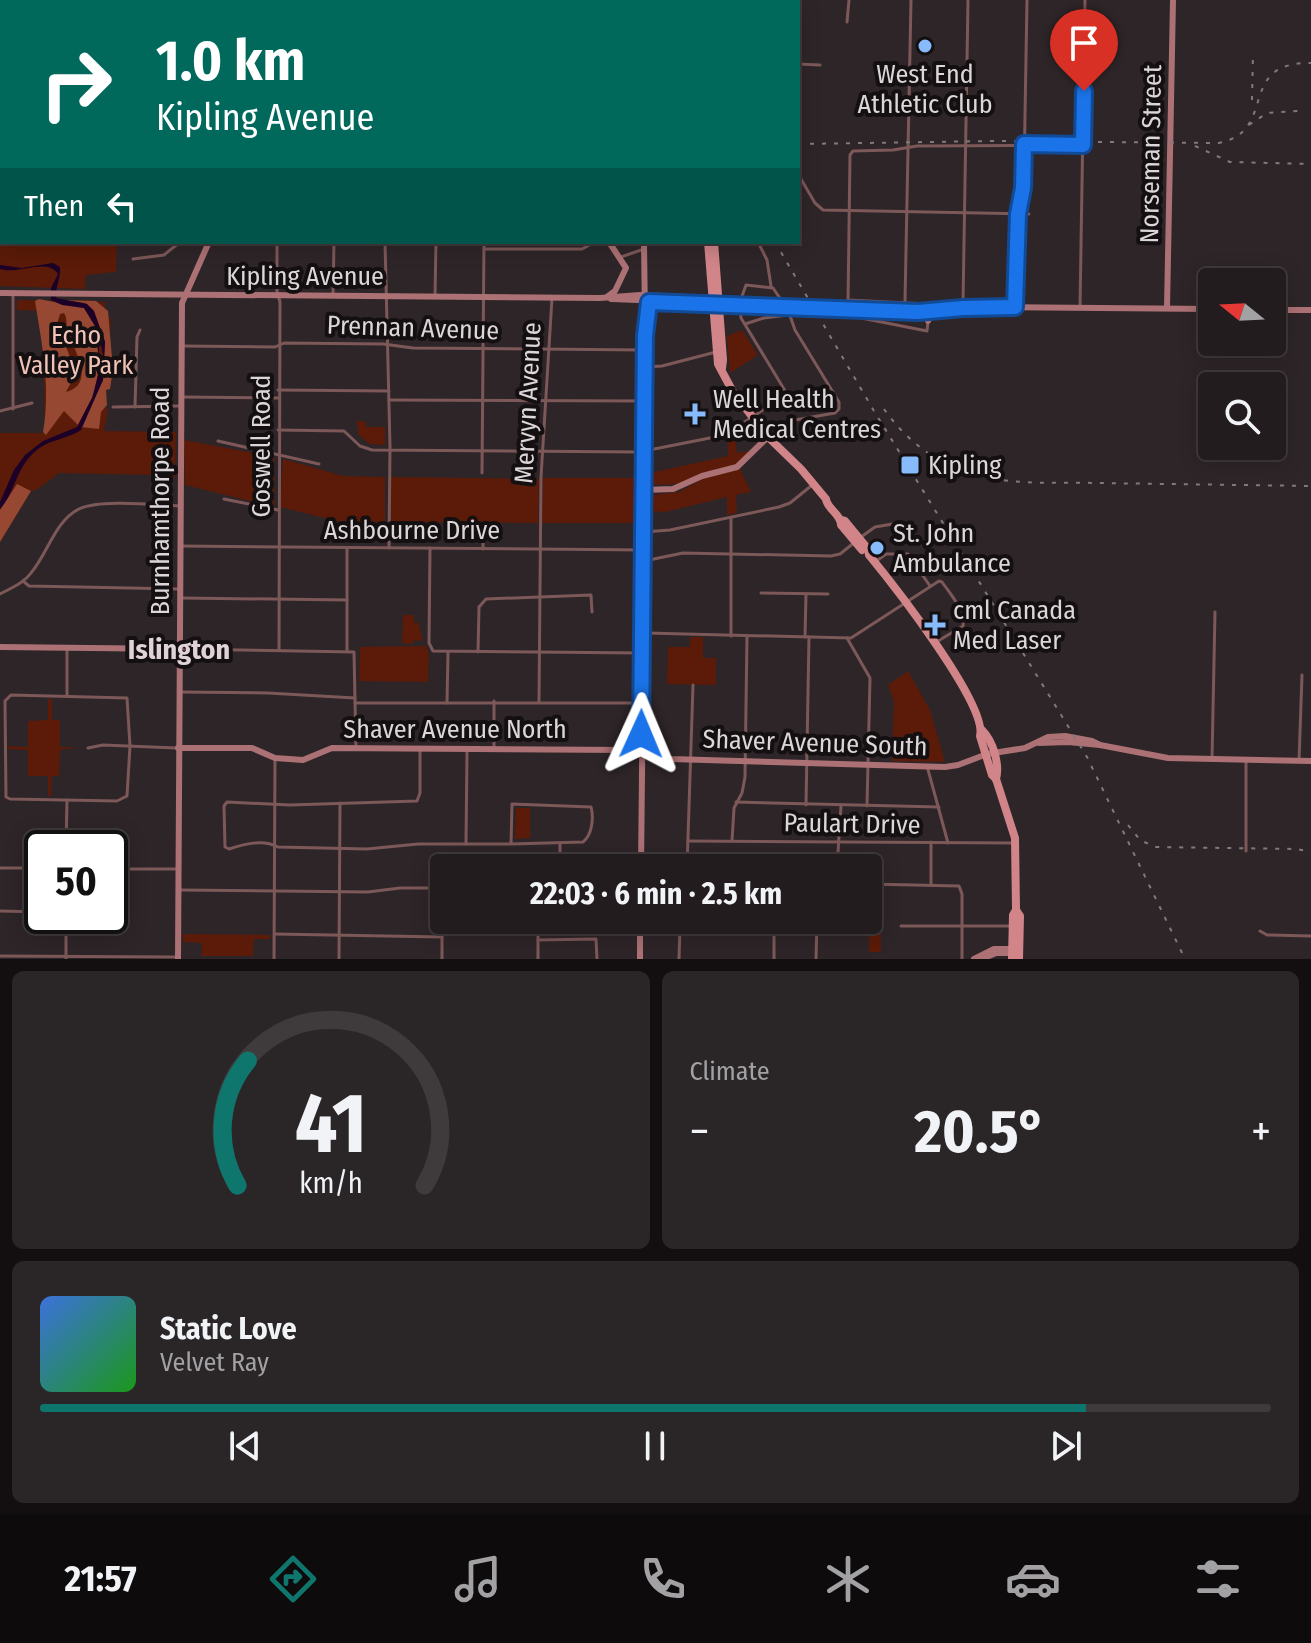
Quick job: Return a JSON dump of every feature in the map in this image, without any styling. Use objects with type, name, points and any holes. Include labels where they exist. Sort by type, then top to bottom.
[{"type":"main road","name":"Norseman Street","points":[[1167,308],[1173,0]]},
{"type":"main road","name":"Burnhamthorpe Road","points":[[178,958],[180,346],[184,295],[207,244]]},
{"type":"main road","points":[[600,298],[613,293],[626,271],[626,265],[611,244]]},
{"type":"main road","points":[[641,854],[646,244]]},
{"type":"main road","points":[[711,244],[722,368]]},
{"type":"main road","name":"Kipling Avenue","points":[[0,293],[647,298],[864,307],[963,305],[1198,309]]},
{"type":"main road","points":[[716,300],[716,352],[718,364],[729,385],[755,417],[762,421],[798,472],[826,499],[841,520],[841,525],[857,540],[905,602],[976,709],[982,730],[980,736],[990,753],[992,775],[996,779],[1015,843],[1015,954]]},
{"type":"main road","name":"Kipling Avenue","points":[[864,307],[918,312],[933,307]]},
{"type":"main road","points":[[928,321],[933,307]]},
{"type":"main road","points":[[1286,310],[1311,310]]},
{"type":"main road","points":[[918,312],[928,321]]},
{"type":"main road","points":[[644,490],[670,490],[702,476],[733,468],[747,460],[770,435]]},
{"type":"main road","points":[[0,647],[180,649]]},
{"type":"main road","name":"Shaver Avenue South","points":[[641,754],[691,760],[958,765],[990,753],[1016,751],[1048,737],[1065,736],[1168,758],[1311,761]]},
{"type":"main road","name":"Shaver Avenue North","points":[[178,748],[255,749],[275,758],[303,760],[311,759],[326,749],[617,750],[641,754]]},
{"type":"main road","points":[[1015,954],[1020,916],[1016,910]]},
{"type":"main road","points":[[640,934],[640,959]]},
{"type":"main road","points":[[974,959],[987,951],[1015,954]]},
{"type":"main road","points":[[982,959],[996,953],[1015,954]]},
{"type":"street","points":[[847,22],[849,0]]},
{"type":"street","points":[[905,301],[911,0]]},
{"type":"street","points":[[963,305],[968,0]]},
{"type":"street","points":[[1015,307],[1018,214],[1023,188],[1027,0]]},
{"type":"street","points":[[1080,307],[1085,0]]},
{"type":"street","points":[[800,64],[820,65]]},
{"type":"street","points":[[928,321],[927,331],[861,318],[851,312],[848,300],[852,152],[967,145],[1083,145]]},
{"type":"street","points":[[800,177],[820,209],[1029,214]]},
{"type":"street","points":[[133,259],[164,255],[178,244]]},
{"type":"street","name":"Goswell Road","points":[[277,244],[279,650]]},
{"type":"street","points":[[333,296],[334,244]]},
{"type":"street","points":[[385,244],[389,548]]},
{"type":"street","points":[[435,297],[436,244]]},
{"type":"street","points":[[482,473],[484,244]]},
{"type":"street","points":[[484,249],[582,249],[591,244]]},
{"type":"street","points":[[621,257],[646,244]]},
{"type":"street","points":[[759,244],[767,260],[771,286],[782,300],[839,402],[838,411],[795,420],[770,435]]},
{"type":"street","points":[[278,430],[340,430],[350,434],[366,449],[390,450],[645,451],[725,435],[787,394],[740,315],[743,287],[771,286]]},
{"type":"street","points":[[13,293],[13,409]]},
{"type":"street","name":"Mervyn Avenue","points":[[539,702],[543,451],[552,298]]},
{"type":"street","name":"Kipling Avenue","points":[[848,300],[905,301],[933,307]]},
{"type":"street","points":[[745,324],[788,315]]},
{"type":"street","points":[[135,407],[137,337],[140,330]]},
{"type":"street","name":"Prennan Avenue","points":[[180,346],[388,344],[413,348],[645,350]]},
{"type":"street","points":[[645,367],[662,366],[716,352]]},
{"type":"street","points":[[278,390],[389,391]]},
{"type":"street","points":[[180,397],[278,398]]},
{"type":"street","points":[[389,400],[645,401]]},
{"type":"street","points":[[0,411],[32,403]]},
{"type":"street","points":[[113,407],[180,406]]},
{"type":"street","points":[[218,441],[319,464]]},
{"type":"street","points":[[644,532],[670,530],[787,505],[812,486]]},
{"type":"street","points":[[224,499],[278,510]]},
{"type":"street","points":[[0,594],[31,574],[68,516],[80,508],[105,504],[179,506]]},
{"type":"street","points":[[731,518],[731,636]]},
{"type":"street","points":[[644,561],[683,553],[835,556],[875,527],[898,523]]},
{"type":"street","points":[[483,527],[483,549]]},
{"type":"street","name":"Ashbourne Drive","points":[[179,546],[644,550]]},
{"type":"street","points":[[347,548],[347,651]]},
{"type":"street","points":[[430,548],[429,643],[433,651],[642,653]]},
{"type":"street","points":[[872,559],[891,553],[908,554],[930,586]]},
{"type":"street","points":[[23,581],[29,586],[179,589]]},
{"type":"street","points":[[642,633],[847,638],[870,627],[939,581],[960,610],[964,621],[963,626],[934,643]]},
{"type":"street","points":[[761,593],[828,594]]},
{"type":"street","points":[[806,594],[806,805]]},
{"type":"street","points":[[478,652],[481,602],[490,599],[591,595],[592,612]]},
{"type":"street","points":[[179,598],[347,600]]},
{"type":"street","points":[[1212,759],[1215,612]]},
{"type":"street","points":[[732,841],[736,802],[744,788],[747,636]]},
{"type":"street","points":[[847,638],[870,678],[867,806]]},
{"type":"street","points":[[67,649],[67,696]]},
{"type":"street","points":[[180,649],[355,653],[356,749]]},
{"type":"street","points":[[447,703],[448,652]]},
{"type":"street","points":[[1299,761],[1302,675]]},
{"type":"street","points":[[688,854],[693,685]]},
{"type":"street","points":[[179,692],[268,693],[355,701],[642,703]]},
{"type":"street","points":[[11,695],[127,698],[130,746],[127,796],[117,801],[6,797],[2,744],[7,697],[11,695]]},
{"type":"street","points":[[494,701],[494,749]]},
{"type":"street","name":"Shaver Avenue North","points":[[88,748],[103,745],[178,748]]},
{"type":"street","points":[[420,750],[420,793],[417,801],[274,805],[227,802],[224,809],[226,848],[252,843],[339,849],[581,842],[587,838],[591,825],[591,807],[512,804],[511,844]]},
{"type":"street","points":[[466,844],[467,750]]},
{"type":"street","points":[[274,959],[275,758]]},
{"type":"street","points":[[1246,761],[1246,851]]},
{"type":"street","points":[[927,766],[948,843]]},
{"type":"street","points":[[66,830],[67,800]]},
{"type":"street","points":[[736,802],[939,807]]},
{"type":"street","points":[[339,959],[340,803]]},
{"type":"street","points":[[838,854],[841,806]]},
{"type":"street","name":"Paulart Drive","points":[[688,841],[1015,843]]},
{"type":"street","points":[[931,842],[931,884]]},
{"type":"street","points":[[560,843],[560,854]]},
{"type":"street","points":[[0,868],[24,868]]},
{"type":"street","points":[[128,869],[177,869]]},
{"type":"street","points":[[882,884],[955,885],[961,888],[962,959]]},
{"type":"street","points":[[178,890],[339,892],[430,889]]},
{"type":"street","points":[[0,911],[24,912]]},
{"type":"street","points":[[901,926],[1013,926]]},
{"type":"street","points":[[1260,931],[1267,935],[1311,936]]},
{"type":"street","points":[[66,934],[66,958]]},
{"type":"street","points":[[275,934],[442,937]]},
{"type":"street","points":[[442,934],[442,959]]},
{"type":"street","points":[[538,934],[538,959]]},
{"type":"street","points":[[679,959],[680,934]]},
{"type":"street","points":[[774,934],[774,959]]},
{"type":"street","points":[[816,959],[817,934]]},
{"type":"street","points":[[538,940],[596,939],[597,959]]},
{"type":"street","points":[[0,956],[178,958]]},
{"type":"green space","points":[[0,244],[117,244],[116,272],[86,275],[85,289],[0,286]]},
{"type":"green space","points":[[39,299],[84,308],[95,326],[100,362],[94,394],[78,425],[64,411],[46,435],[43,432],[45,366],[35,301]],"holes":[[[60,314],[65,315],[82,374],[75,388],[66,392],[76,373],[64,341],[55,331]]]},
{"type":"green space","name":"Echo Valley Park","points":[[17,300],[105,302],[105,318],[111,318],[104,408],[108,409],[104,431],[176,432],[175,475],[173,480],[157,481],[157,475],[59,473],[31,491],[0,542],[0,433],[45,433],[43,331],[56,311],[17,310]]},
{"type":"green space","points":[[62,300],[96,301],[108,311],[113,369],[99,429],[81,427],[103,380],[105,341],[93,310],[85,303]]},
{"type":"green space","points":[[742,330],[758,355],[730,373],[727,336]]},
{"type":"green space","points":[[357,421],[365,421],[366,427],[385,427],[385,445],[369,444],[358,434]]},
{"type":"green space","points":[[735,433],[737,453],[750,451],[736,465],[693,480],[668,485],[650,483],[650,473],[728,456],[728,437]]},
{"type":"green space","points":[[184,440],[274,457],[274,507],[185,485]]},
{"type":"green space","points":[[283,459],[343,476],[385,477],[385,522],[337,521],[280,507]]},
{"type":"green space","points":[[740,469],[751,492],[736,495],[737,513],[727,515],[727,497],[665,512],[649,511],[651,495],[679,492],[706,477]]},
{"type":"green space","points":[[391,477],[539,479],[538,523],[391,522]]},
{"type":"green space","points":[[543,478],[639,478],[638,523],[542,523]]},
{"type":"green space","points":[[17,484],[31,491],[0,542],[0,510]]},
{"type":"green space","points":[[403,615],[414,615],[414,623],[418,622],[423,641],[402,643]]},
{"type":"green space","points":[[690,637],[703,637],[703,658],[716,658],[716,685],[667,684],[668,647],[690,647]]},
{"type":"green space","points":[[426,646],[429,655],[428,682],[359,681],[360,647]]},
{"type":"green space","points":[[908,671],[930,710],[945,762],[892,761],[894,701],[888,685]]},
{"type":"green space","points":[[48,699],[52,699],[52,720],[60,720],[60,747],[79,748],[60,750],[59,776],[52,776],[51,796],[48,796],[48,776],[28,776],[28,750],[8,749],[8,746],[28,747],[28,721],[48,720]]},
{"type":"green space","points":[[516,808],[530,808],[530,838],[515,839]]},
{"type":"green space","points":[[183,934],[270,935],[270,939],[254,939],[253,956],[201,956],[202,943],[183,942]]},
{"type":"green space","points":[[881,934],[881,952],[869,952],[869,935],[821,935]]},
{"type":"shaded area","points":[[53,263],[60,267],[56,298],[87,304],[94,311],[105,342],[103,380],[81,430],[43,446],[30,456],[0,509],[14,470],[25,455],[43,441],[77,427],[92,398],[103,354],[99,337],[99,360],[95,326],[84,308],[51,300],[51,288],[58,274],[53,269],[0,269],[0,265],[22,268]]},
{"type":"railway","points":[[1252,100],[1253,53]]},
{"type":"railway","points":[[800,144],[993,141],[1219,143],[1237,136],[1248,125],[1264,85],[1273,73],[1288,66],[1311,63]]},
{"type":"railway","points":[[1249,125],[1267,113],[1298,111]]},
{"type":"railway","points":[[1195,146],[1230,162],[1311,164]]},
{"type":"railway","points":[[776,244],[874,411],[1087,757],[1185,959]]},
{"type":"railway","points":[[884,409],[911,440],[944,463],[1001,480],[1311,486]]},
{"type":"railway","points":[[1128,825],[1140,840],[1155,847],[1297,849],[1311,852]]},
{"type":"place","name":"West End Athletic Club","points":[[925,46]]},
{"type":"place","name":"Well Health Medical Centres","points":[[695,414]]},
{"type":"place","name":"Kipling","points":[[910,465]]},
{"type":"place","name":"St. John Ambulance","points":[[877,548]]},
{"type":"place","name":"cml Canada Med Laser","points":[[935,625]]},
{"type":"district","name":"Islington","points":[[179,649]]},
{"type":"route","points":[[641,734],[645,336],[649,302],[918,312],[1015,307],[1024,144],[1083,145],[1084,91]]}]
